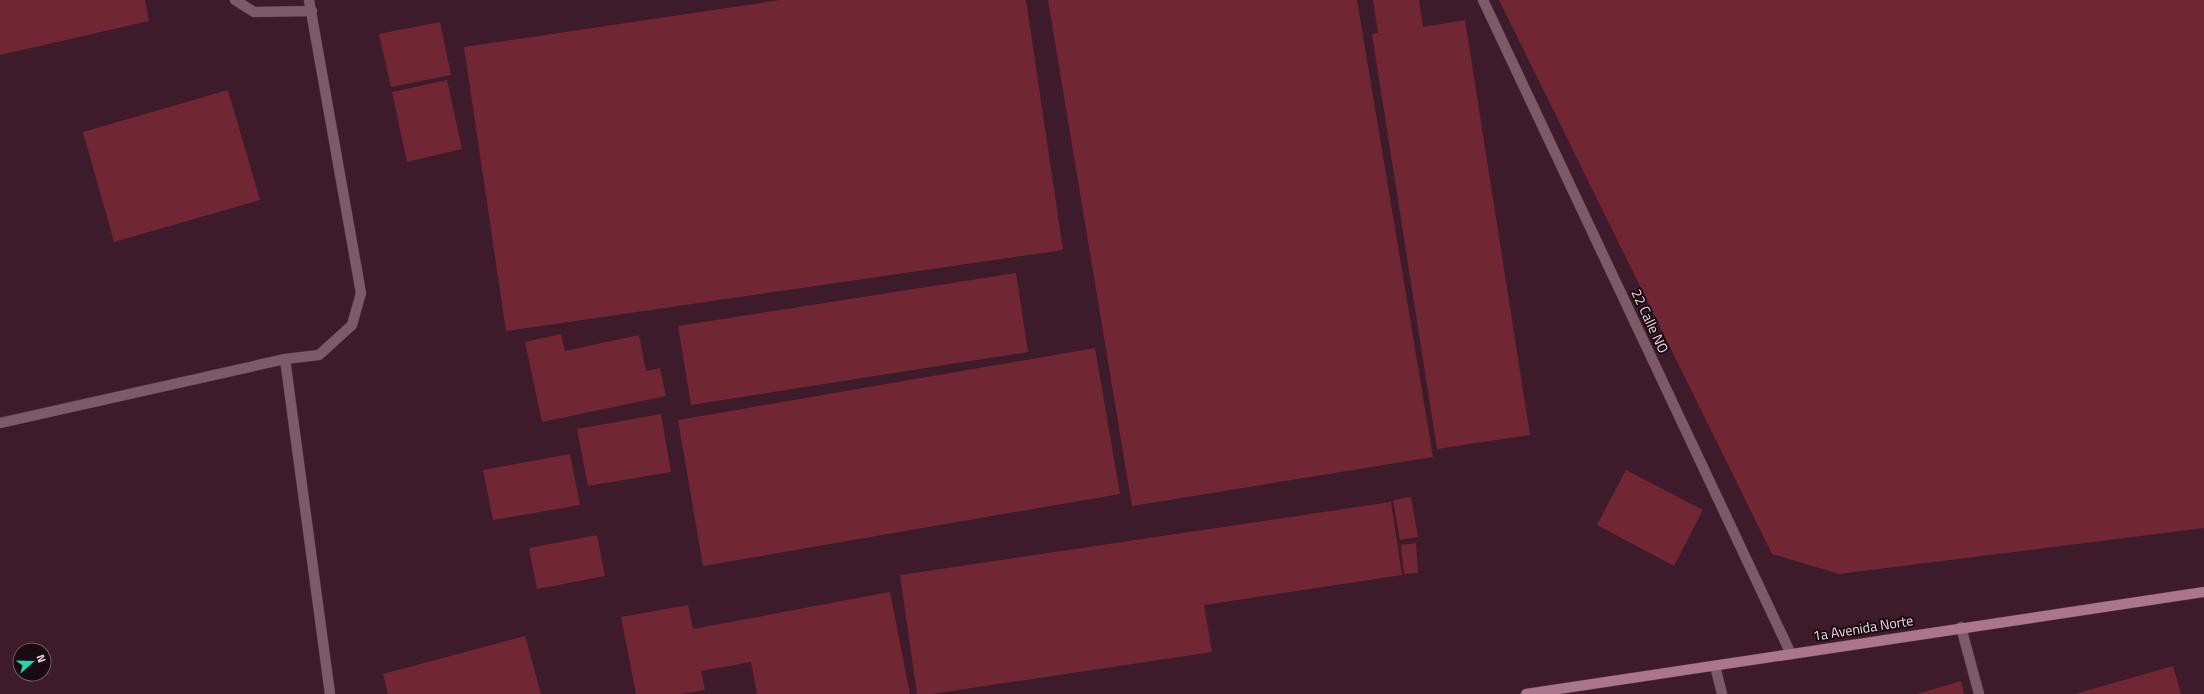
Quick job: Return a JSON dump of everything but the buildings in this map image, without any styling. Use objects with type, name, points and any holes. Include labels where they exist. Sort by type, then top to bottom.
[{"type":"street","points":[[235,0],[254,12],[312,11]]},
{"type":"street","points":[[0,423],[285,359],[319,355],[352,325],[361,293],[309,0]]},
{"type":"street","name":"22 Calle NO","points":[[1483,0],[1791,654]]},
{"type":"street","points":[[285,359],[330,694]]},
{"type":"street","name":"1a Avenida Norte","points":[[1526,694],[1961,627],[2204,592]]},
{"type":"street","points":[[1961,627],[1979,694]]},
{"type":"street","points":[[1714,666],[1722,694]]}]
